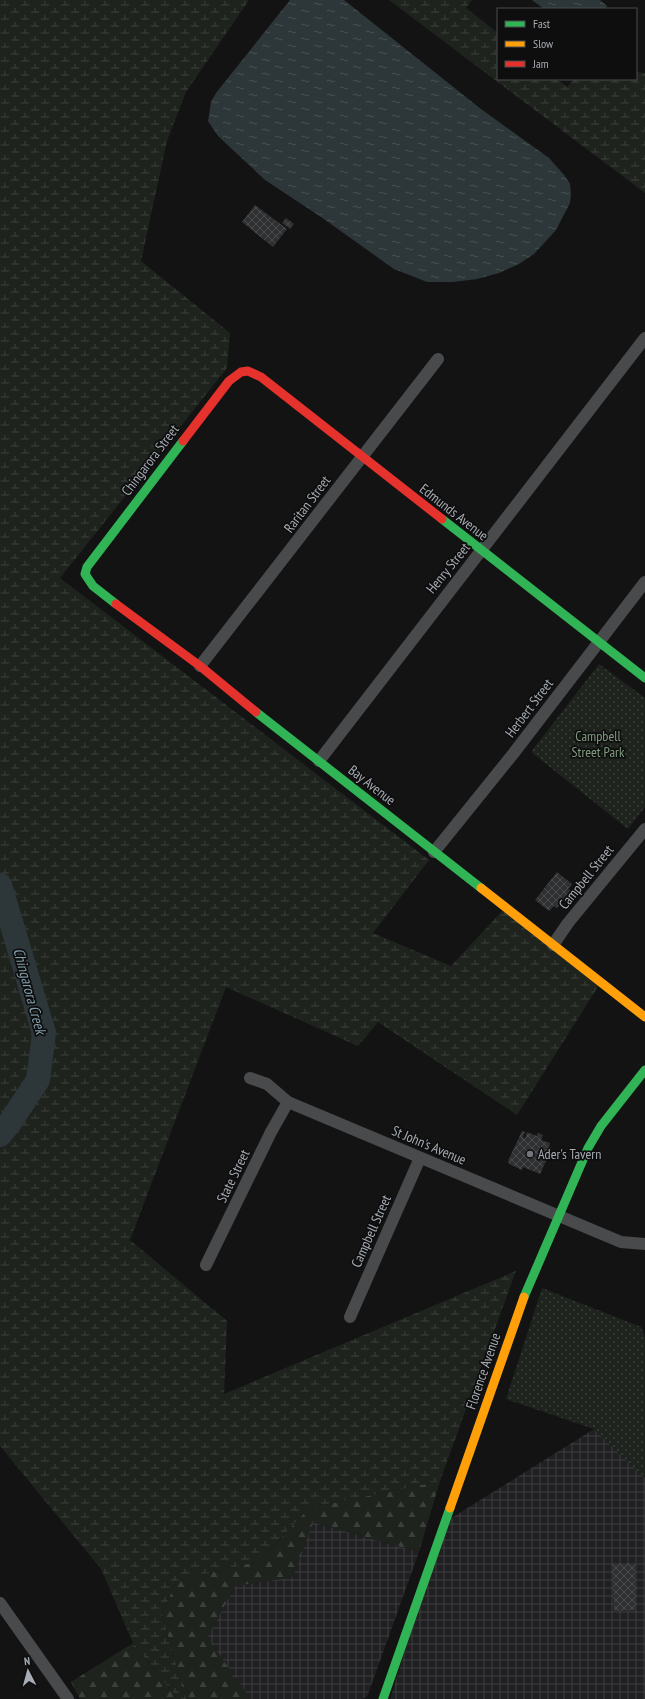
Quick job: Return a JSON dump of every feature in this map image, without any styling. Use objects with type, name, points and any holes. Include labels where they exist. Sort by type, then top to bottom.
[{"type":"street","name":"Henry Street","points":[[319,761],[430,615],[645,338]]},
{"type":"street","name":"Raritan Street","points":[[200,666],[438,359]]},
{"type":"street","name":"Chingarora Street","points":[[84,574],[87,567],[229,381],[240,371],[245,371]]},
{"type":"street","name":"Edmunds Avenue","points":[[245,371],[250,371],[261,378],[645,678]]},
{"type":"street","name":"Bay Avenue","points":[[84,574],[93,586],[200,666],[294,743],[645,1016]]},
{"type":"street","name":"Herbert Street","points":[[434,852],[513,754],[645,582]]},
{"type":"street","name":"Campbell Street","points":[[552,945],[568,923],[645,829]]},
{"type":"street","name":"Florence Avenue","points":[[383,1699],[525,1293],[588,1148],[601,1126],[645,1070]]},
{"type":"street","name":"St John's Avenue","points":[[250,1078],[267,1084],[288,1102],[558,1216],[621,1242],[645,1244]]},
{"type":"street","name":"State Street","points":[[206,1265],[271,1132],[288,1102]]},
{"type":"street","name":"Campbell Street","points":[[350,1317],[420,1158]]},
{"type":"street","points":[[0,1603],[68,1699]]},
{"type":"shaded area","points":[[594,1429],[645,1478],[645,1699],[390,1699],[445,1522]]},
{"type":"shaded area","points":[[312,1522],[419,1552],[367,1697],[362,1699],[249,1699],[243,1688],[207,1638],[235,1586],[293,1577]]},
{"type":"green space","points":[[0,0],[249,0],[186,92],[167,141],[141,261],[230,333],[227,368],[60,578],[429,860],[373,933],[451,966],[505,908],[601,982],[517,1115],[378,1022],[358,1046],[226,987],[130,1240],[227,1321],[224,1394],[516,1271],[440,1481],[309,1508],[259,1561],[176,1581],[162,1615],[186,1699],[178,1699],[133,1643],[101,1569],[0,1446]]},
{"type":"green space","points":[[389,0],[472,0],[466,8],[497,32],[497,80],[558,80],[567,87],[573,80],[637,80],[637,72],[645,73],[645,193]]},
{"type":"green space","name":"Campbell Street Park","points":[[599,664],[645,698],[645,807],[628,829],[531,752]]},
{"type":"green space","points":[[542,1288],[641,1327],[645,1337],[645,1478],[594,1429],[506,1399]]},
{"type":"green space","points":[[440,1481],[419,1552],[313,1522],[293,1577],[235,1586],[207,1638],[243,1688],[249,1699],[186,1699],[162,1615],[176,1581],[259,1561],[309,1508]]},
{"type":"green space","points":[[133,1643],[178,1699],[80,1699],[71,1682]]},
{"type":"water","points":[[290,0],[344,0],[481,109],[549,158],[570,184],[570,203],[556,230],[534,254],[519,264],[499,273],[477,279],[453,282],[427,282],[394,269],[321,217],[265,180],[218,136],[208,121],[211,102],[216,93]]},
{"type":"water","points":[[532,0],[600,0],[607,6],[606,8],[543,8]]},
{"type":"building","points":[[255,205],[287,229],[273,247],[242,222]]},
{"type":"building","points":[[286,218],[294,224],[290,229],[282,223]]},
{"type":"building","points":[[557,872],[572,884],[568,889],[571,891],[557,908],[554,906],[549,911],[535,900]]},
{"type":"building","name":"Ader's Tavern","points":[[522,1131],[525,1132],[523,1137],[525,1138],[527,1132],[537,1136],[538,1133],[543,1135],[541,1140],[550,1143],[549,1147],[552,1148],[540,1174],[523,1167],[522,1170],[509,1164],[508,1161]]},
{"type":"building","points":[[635,1563],[636,1610],[614,1611],[612,1564]]},
{"type":"waterway","name":"Chingarora Creek","points":[[0,885],[44,1033],[38,1080],[0,1135]]},
{"type":"traffic: fast","points":[[116,604],[93,586],[85,574],[87,567],[183,441]]},
{"type":"traffic: fast","points":[[442,519],[645,678]]},
{"type":"traffic: fast","points":[[256,712],[481,888]]},
{"type":"traffic: fast","points":[[524,1297],[588,1148],[601,1126],[645,1070]]},
{"type":"traffic: fast","points":[[383,1699],[450,1508]]},
{"type":"traffic: slow","points":[[481,888],[645,1017]]},
{"type":"traffic: slow","points":[[450,1508],[524,1297]]},
{"type":"traffic: jam","points":[[183,441],[229,381],[241,372],[248,371],[261,377],[442,519]]},
{"type":"traffic: jam","points":[[116,604],[200,666],[256,712]]},
{"type":"place","name":"Ader's Tavern","points":[[530,1154]]}]
